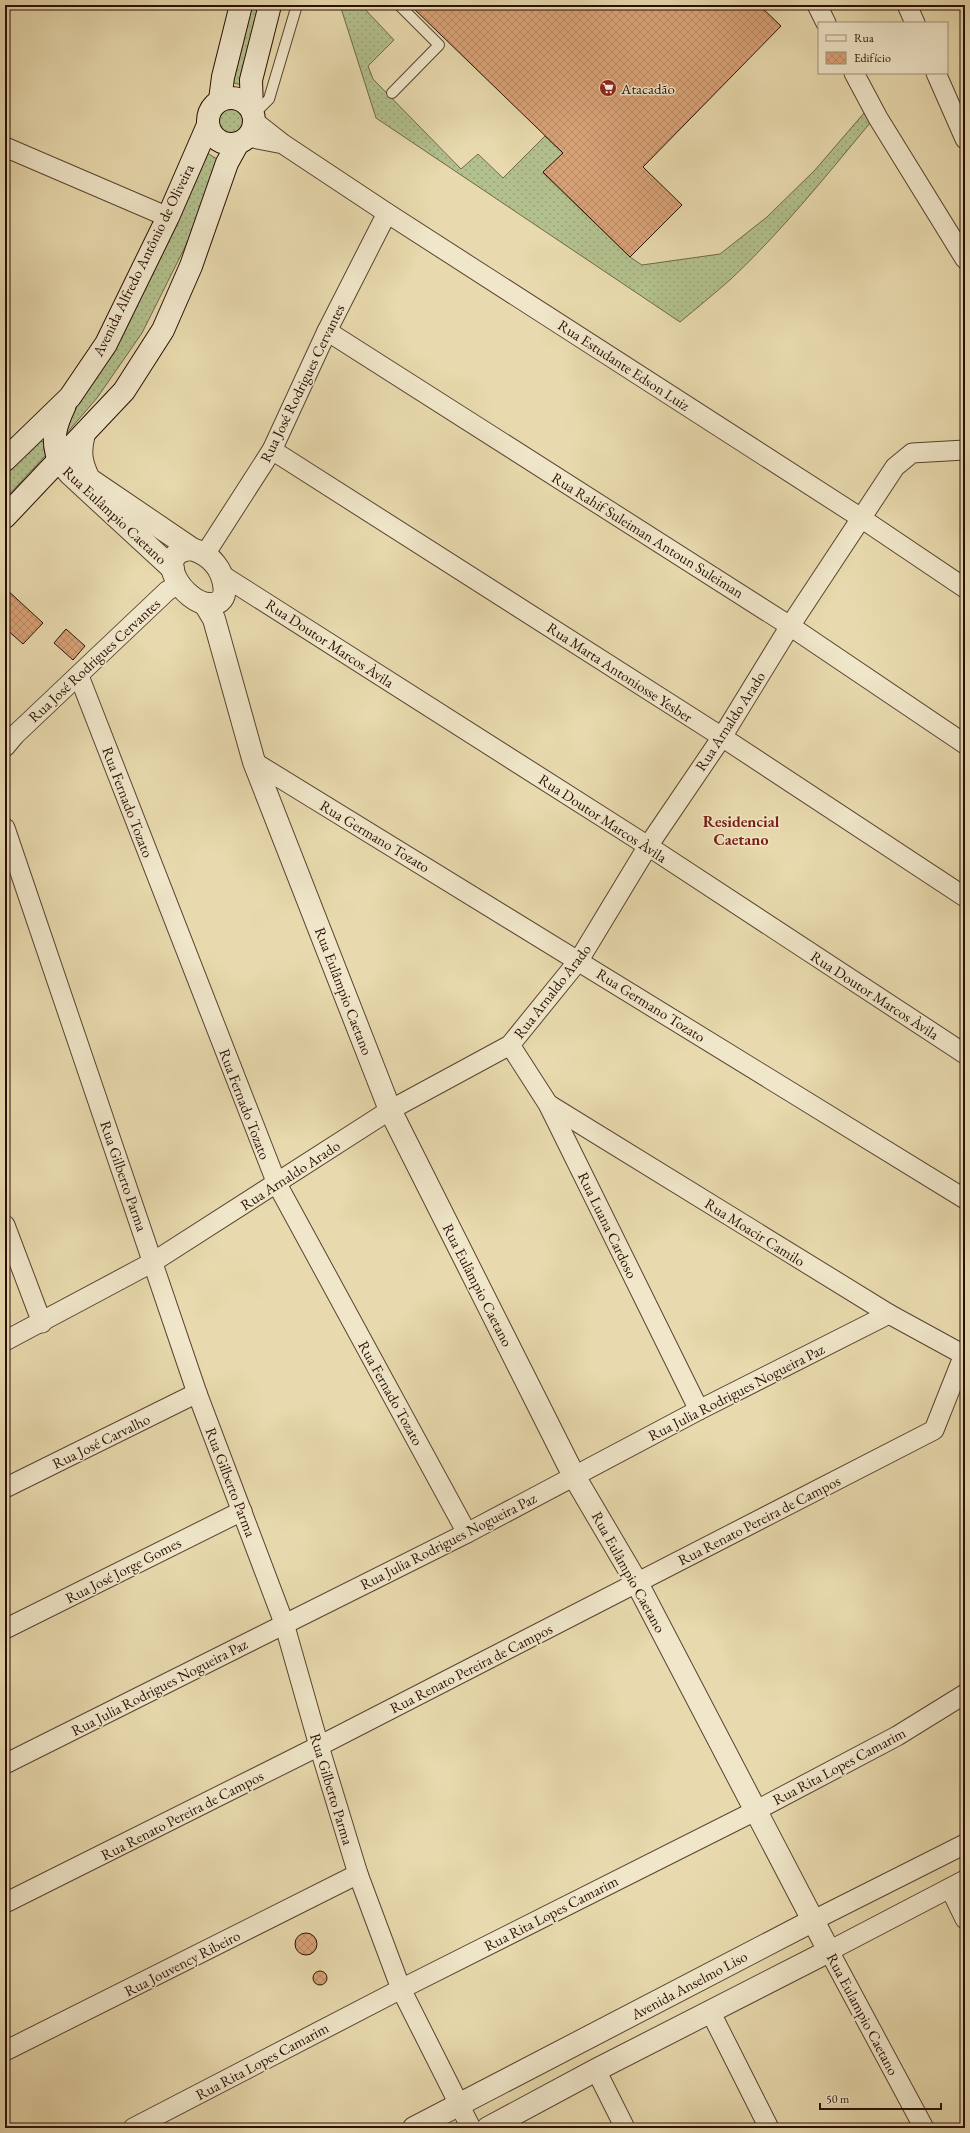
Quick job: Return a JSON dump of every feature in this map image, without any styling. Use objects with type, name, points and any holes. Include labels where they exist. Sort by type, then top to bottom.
[{"type":"street","points":[[220,100],[223,77],[241,5]]},
{"type":"street","points":[[5,517],[124,391],[163,330],[191,266],[226,163],[249,125],[251,80],[270,5]]},
{"type":"street","points":[[817,5],[826,22]]},
{"type":"street","points":[[907,5],[914,22]]},
{"type":"street","points":[[855,74],[878,118],[965,259]]},
{"type":"street","points":[[936,74],[965,138]]},
{"type":"street","points":[[232,97],[238,98],[244,101],[249,125],[223,143],[216,139],[208,125],[208,113],[220,100],[232,97]]},
{"type":"street","name":"Avenida Alfredo Antônio de Oliveira","points":[[5,460],[70,397],[106,344],[168,216],[208,125]]},
{"type":"street","name":"Rua Estudante Edson Luiz","points":[[249,125],[283,144],[861,518],[965,588]]},
{"type":"street","points":[[5,147],[168,216]]},
{"type":"street","name":"Rua José Rodrigues Cervantes","points":[[202,551],[272,450],[327,331],[387,212]]},
{"type":"street","name":"Rua Rahif Suleiman Antoun Suleiman","points":[[327,331],[790,626],[965,744]]},
{"type":"street","points":[[59,461],[53,447],[55,431],[70,397]]},
{"type":"street","points":[[84,434],[80,449],[81,464],[89,479],[202,551],[215,563],[229,582],[223,598],[211,609],[194,598],[173,580],[173,559],[176,554],[180,550],[202,551]]},
{"type":"street","name":"Rua Marta Antoniosse Yesber","points":[[272,450],[722,737],[965,897]]},
{"type":"street","name":"Rua Arnaldo Arado","points":[[5,1341],[42,1323],[153,1262],[390,1110],[510,1045],[579,960],[648,846],[722,737],[790,626],[895,467],[912,453],[965,450]]},
{"type":"street","name":"Rua Eulâmpio Caetano","points":[[59,461],[173,580]]},
{"type":"street","name":"Rua José Rodrigues Cervantes","points":[[5,747],[15,735],[79,676],[173,580]]},
{"type":"street","name":"Rua Doutor Marcos Àvila","points":[[229,582],[648,846],[965,1054]]},
{"type":"street","name":"Rua Eulâmpio Caetano","points":[[211,609],[254,762],[390,1110],[574,1476],[637,1583],[814,1920]]},
{"type":"street","name":"Rua Fernado Tozato","points":[[79,676],[276,1184],[467,1533]]},
{"type":"street","name":"Rua Germano Tozato","points":[[254,762],[579,960],[965,1199]]},
{"type":"street","name":"Rua Gilberto Parma","points":[[5,828],[197,1394],[284,1623],[319,1746],[358,1874],[401,1989],[471,2128]]},
{"type":"street","name":"Rua Luana Cardoso","points":[[510,1045],[548,1104],[699,1410]]},
{"type":"street","name":"Rua Moacir Camilo","points":[[548,1104],[889,1314],[965,1354]]},
{"type":"street","points":[[5,1225],[42,1323]]},
{"type":"street","name":"Rua Julia Rodrigues Nogueira Paz","points":[[5,1764],[284,1623],[467,1533],[699,1410],[889,1314]]},
{"type":"street","name":"Rua Renato Pereira de Campos","points":[[5,1903],[319,1746],[934,1430],[965,1354]]},
{"type":"street","name":"Rua José Carvalho","points":[[5,1488],[197,1394]]},
{"type":"street","name":"Rua José Jorge Gomes","points":[[5,1629],[242,1511]]},
{"type":"street","name":"Rua Rita Lopes Camarim","points":[[134,2128],[401,1989],[757,1810],[897,1736],[965,1694]]},
{"type":"street","name":"Avenida Anselmo Liso","points":[[414,2128],[814,1920],[965,1844]]},
{"type":"street","name":"Rua Jouvency Ribeiro","points":[[5,2051],[358,1874]]},
{"type":"street","points":[[488,2128],[596,2070],[957,1884],[965,1919]]},
{"type":"street","name":"Rua Eulampio Caetano","points":[[814,1920],[829,1951],[924,2128]]},
{"type":"street","points":[[710,2012],[769,2128]]},
{"type":"street","points":[[596,2070],[625,2128]]},
{"type":"lane","points":[[249,125],[269,99],[297,5]]},
{"type":"lane","points":[[392,93],[439,44],[399,5]]},
{"type":"green space","points":[[250,5],[259,5],[241,85],[228,81]]},
{"type":"green space","points":[[340,5],[361,5],[394,40],[368,66],[373,79],[461,169],[478,154],[503,178],[545,136],[563,153],[543,173],[630,257],[642,265],[720,254],[767,217],[815,170],[864,113],[870,123],[803,203],[750,261],[680,322],[376,118]]},
{"type":"green space","points":[[233,101],[241,103],[247,109],[249,130],[231,140],[218,134],[213,123],[213,117],[214,113],[221,105]]},
{"type":"green space","points":[[204,151],[217,159],[196,225],[142,333],[97,398],[59,442],[63,418]]},
{"type":"green space","points":[[34,434],[45,444],[47,454],[5,499],[5,464]]},
{"type":"building","name":"Atacadão","points":[[410,5],[759,5],[781,26],[643,167],[682,205],[630,257],[543,172],[563,153]]},
{"type":"building","points":[[5,588],[43,623],[23,644],[5,628]]},
{"type":"building","points":[[66,629],[85,646],[73,660],[54,643]]},
{"type":"building","points":[[306,1933],[310,1934],[316,1940],[316,1948],[310,1954],[306,1955],[302,1954],[296,1948],[295,1944],[296,1940],[302,1934]]},
{"type":"building","points":[[317,1971],[323,1971],[327,1975],[327,1981],[323,1985],[317,1985],[313,1981],[313,1975]]},
{"type":"place","name":"Atacadão","points":[[608,88]]},
{"type":"district","name":"Residencial Caetano","points":[[741,830]]}]
